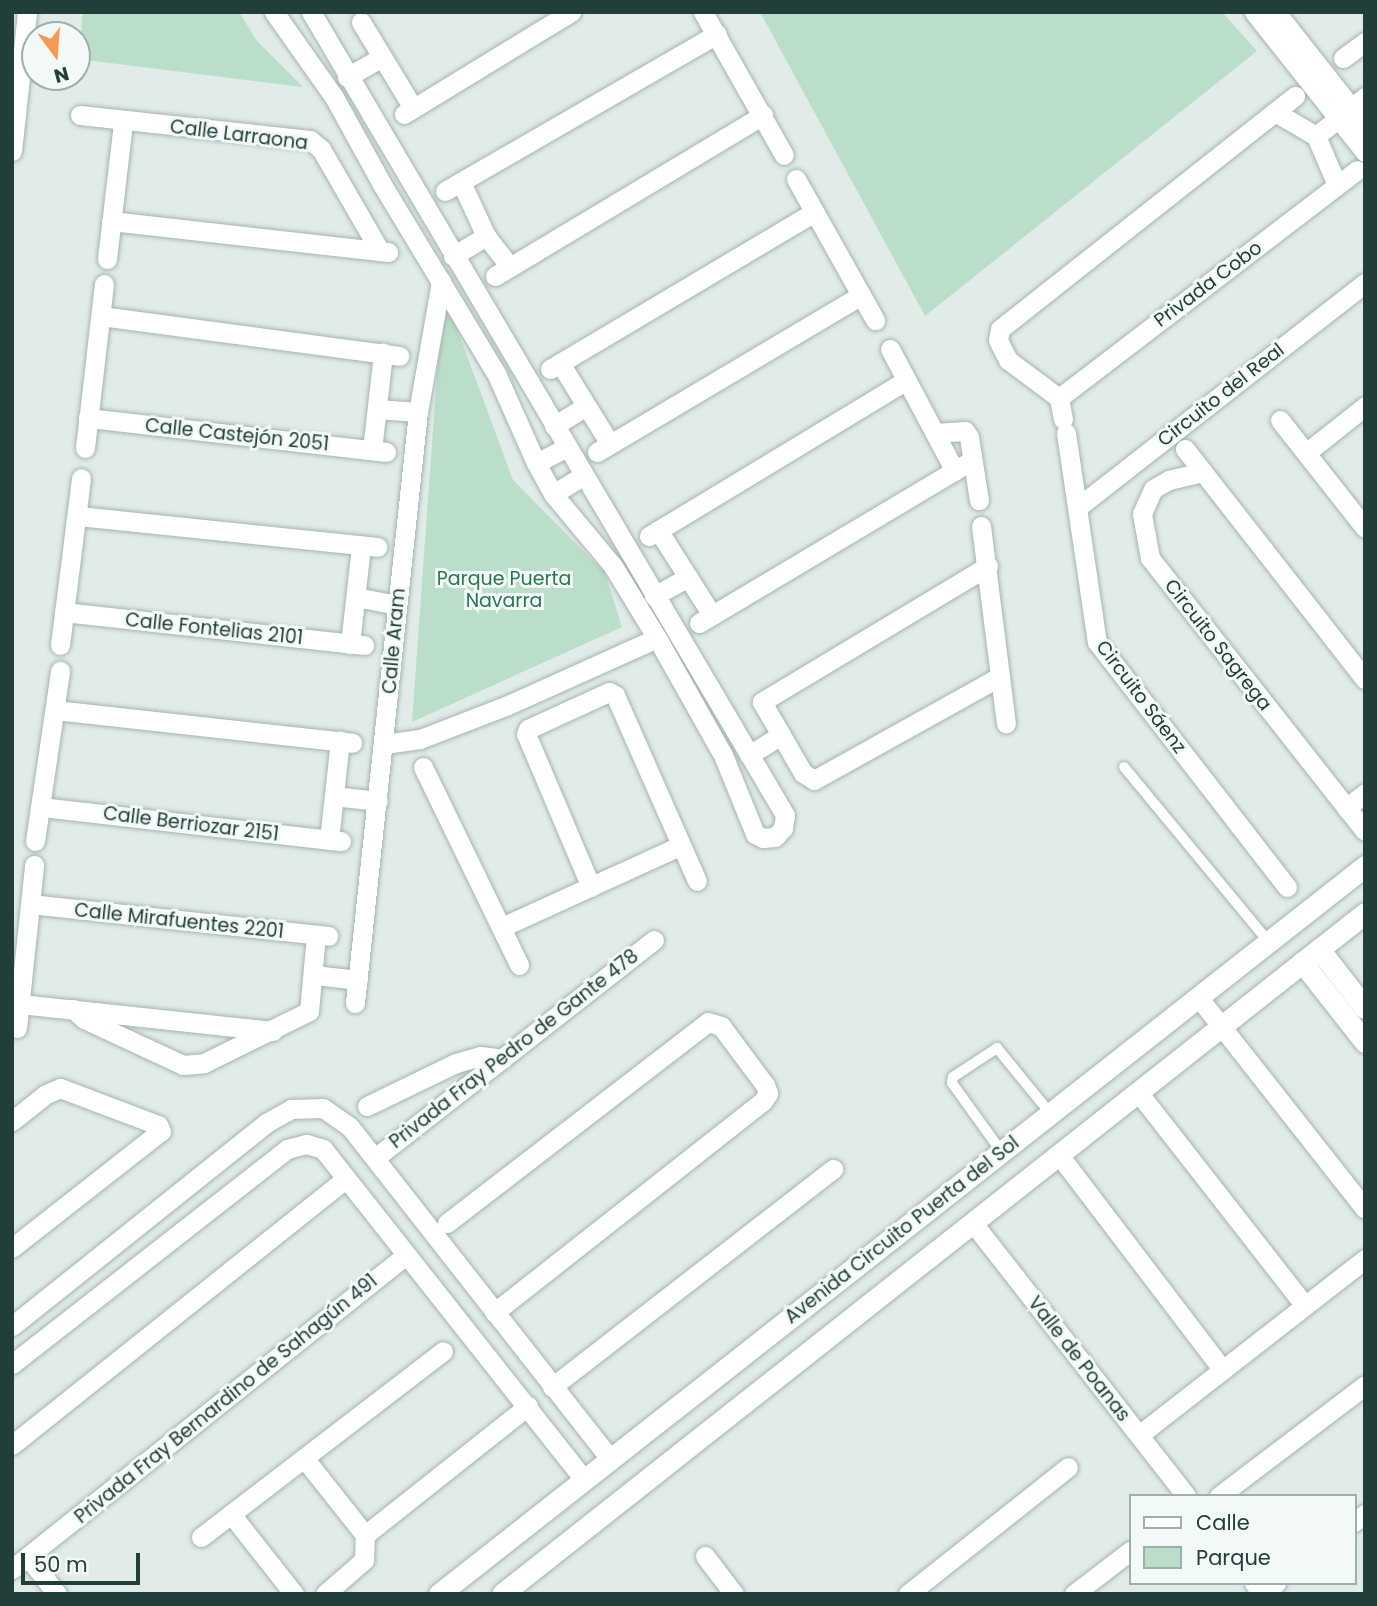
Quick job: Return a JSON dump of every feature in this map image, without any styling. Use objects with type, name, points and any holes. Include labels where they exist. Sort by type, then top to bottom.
[{"type":"street","points":[[13,145],[18,43],[27,12]]},
{"type":"street","points":[[274,12],[334,97],[383,186],[496,373],[536,463],[553,494],[613,566],[656,638],[723,755],[755,834],[763,838],[775,837],[783,828],[785,814],[311,12]]},
{"type":"street","points":[[363,21],[408,111],[572,12]]},
{"type":"street","points":[[703,12],[784,155]]},
{"type":"street","points":[[1254,12],[1286,39],[1365,125]]},
{"type":"street","points":[[1276,12],[1286,39]]},
{"type":"street","points":[[717,34],[453,187],[486,236],[502,272],[762,115]]},
{"type":"street","points":[[1343,58],[1365,43]]},
{"type":"street","points":[[347,77],[382,57]]},
{"type":"street","points":[[1059,398],[1007,360],[998,340],[1000,330],[1295,96]]},
{"type":"street","points":[[1316,136],[1351,108]]},
{"type":"street","points":[[1351,108],[1361,161]]},
{"type":"street","points":[[1275,112],[1316,136],[1337,185]]},
{"type":"street","name":"Calle Larraona","points":[[80,116],[310,140],[321,149],[387,252],[111,221]]},
{"type":"street","points":[[107,259],[123,122]]},
{"type":"street","name":"Privada Cobo","points":[[1059,398],[1337,185],[1361,161]]},
{"type":"street","points":[[796,179],[875,320]]},
{"type":"street","points":[[354,202],[383,186]]},
{"type":"street","points":[[814,212],[555,366],[586,405],[604,448],[861,295]]},
{"type":"street","points":[[453,256],[486,236]]},
{"type":"street","name":"Calle Aram","points":[[355,1003],[379,802],[418,412],[441,281]]},
{"type":"street","name":"Circuito del Real","points":[[1078,508],[1365,283]]},
{"type":"street","points":[[85,448],[104,284]]},
{"type":"street","points":[[101,316],[391,354],[377,409],[418,412]]},
{"type":"street","points":[[890,349],[955,471]]},
{"type":"street","points":[[907,380],[654,533],[688,577],[705,619],[972,460]]},
{"type":"street","name":"Circuito Sáenz","points":[[1059,398],[1097,642],[1287,887]]},
{"type":"street","points":[[554,426],[586,405]]},
{"type":"street","points":[[1306,453],[1365,406]]},
{"type":"street","name":"Calle Castejón 2051","points":[[88,418],[379,451],[377,409]]},
{"type":"street","points":[[1280,420],[1363,520]]},
{"type":"street","points":[[935,433],[959,429],[965,431],[979,500]]},
{"type":"street","points":[[536,463],[567,447]]},
{"type":"street","points":[[1185,449],[1365,679]]},
{"type":"street","points":[[1134,463],[1153,489],[1169,480],[1202,472]]},
{"type":"street","points":[[553,494],[583,476]]},
{"type":"street","points":[[60,645],[81,478]]},
{"type":"street","name":"Circuito Sagrega","points":[[1153,489],[1142,514],[1150,558],[1365,831]]},
{"type":"street","points":[[78,516],[369,547],[356,597],[397,605]]},
{"type":"street","points":[[981,526],[1006,723]]},
{"type":"street","points":[[988,566],[762,702],[803,774],[814,780],[999,677]]},
{"type":"street","points":[[654,596],[688,577]]},
{"type":"street","name":"Calle Fontelias 2101","points":[[64,612],[357,645],[356,597]]},
{"type":"street","points":[[384,744],[420,738],[556,684],[656,638]]},
{"type":"street","points":[[35,841],[60,671]]},
{"type":"street","points":[[556,684],[567,710]]},
{"type":"street","points":[[591,887],[526,734],[528,729],[609,692],[615,695],[697,881]]},
{"type":"street","points":[[55,710],[346,742],[334,796],[379,802]]},
{"type":"street","points":[[748,755],[781,735]]},
{"type":"street","points":[[423,767],[519,965]]},
{"type":"street","points":[[1346,808],[1365,793]]},
{"type":"street","name":"Calle Berriozar 2151","points":[[41,807],[335,841],[334,796]]},
{"type":"street","points":[[502,927],[680,846]]},
{"type":"street","points":[[17,1028],[34,864]]},
{"type":"street","name":"Avenida Circuito Puerta del Sol","points":[[439,1594],[1365,866]]},
{"type":"street","name":"Calle Mirafuentes 2201","points":[[30,904],[323,936],[314,975]]},
{"type":"street","name":"Avenida Circuito Puerta del Sol","points":[[502,1594],[1365,913]]},
{"type":"street","name":"Privada Fray Pedro de Gante 478","points":[[375,1158],[653,940]]},
{"type":"street","points":[[1319,949],[1365,1008]]},
{"type":"street","points":[[1302,962],[1365,1042]]},
{"type":"street","points":[[73,1009],[85,1019],[183,1065],[192,1066],[274,1031],[309,1011],[314,975],[358,980]]},
{"type":"street","points":[[1199,998],[1365,1209]]},
{"type":"street","points":[[20,1004],[274,1031]]},
{"type":"street","points":[[447,1223],[708,1022],[721,1027],[765,1085],[768,1093],[763,1101],[494,1313]]},
{"type":"street","points":[[367,1106],[456,1063],[480,1056],[503,1059]]},
{"type":"street","points":[[12,1121],[53,1089],[60,1088],[158,1125],[160,1131],[12,1248]]},
{"type":"street","points":[[1138,1092],[1305,1306]]},
{"type":"street","points":[[12,1326],[266,1124],[291,1110],[323,1108],[350,1127],[611,1460]]},
{"type":"street","points":[[12,1364],[123,1280],[286,1149],[306,1144],[323,1149],[584,1480]]},
{"type":"street","points":[[1059,1155],[1223,1370]]},
{"type":"street","points":[[552,1387],[833,1168]]},
{"type":"street","points":[[12,1445],[345,1179]]},
{"type":"street","name":"Valle de Poanas","points":[[972,1223],[1184,1494]]},
{"type":"street","name":"Privada Fray Bernardino de Sahagún 491","points":[[20,1563],[406,1255]]},
{"type":"street","points":[[103,1256],[123,1280]]},
{"type":"street","points":[[1139,1435],[1365,1259]]},
{"type":"street","points":[[201,1537],[443,1352]]},
{"type":"street","points":[[1222,1494],[1365,1385]]},
{"type":"street","points":[[365,1535],[528,1406]]},
{"type":"street","points":[[304,1458],[365,1535],[364,1560],[325,1594]]},
{"type":"street","points":[[908,1594],[1068,1467]]},
{"type":"street","points":[[231,1514],[295,1594]]},
{"type":"street","points":[[1074,1594],[1128,1553]]},
{"type":"street","points":[[705,1556],[734,1594]]},
{"type":"street","points":[[20,1563],[57,1594]]},
{"type":"lane","points":[[1124,767],[1268,941]]},
{"type":"lane","points":[[1001,1152],[951,1083],[953,1077],[997,1048],[1050,1114]]},
{"type":"green space","points":[[83,12],[239,12],[257,41],[303,87],[91,61],[91,21],[82,21]]},
{"type":"green space","points":[[760,12],[1222,12],[1257,51],[925,316]]},
{"type":"green space","name":"Parque Puerta Navarra","points":[[443,291],[513,480],[605,573],[622,627],[412,722]]}]
